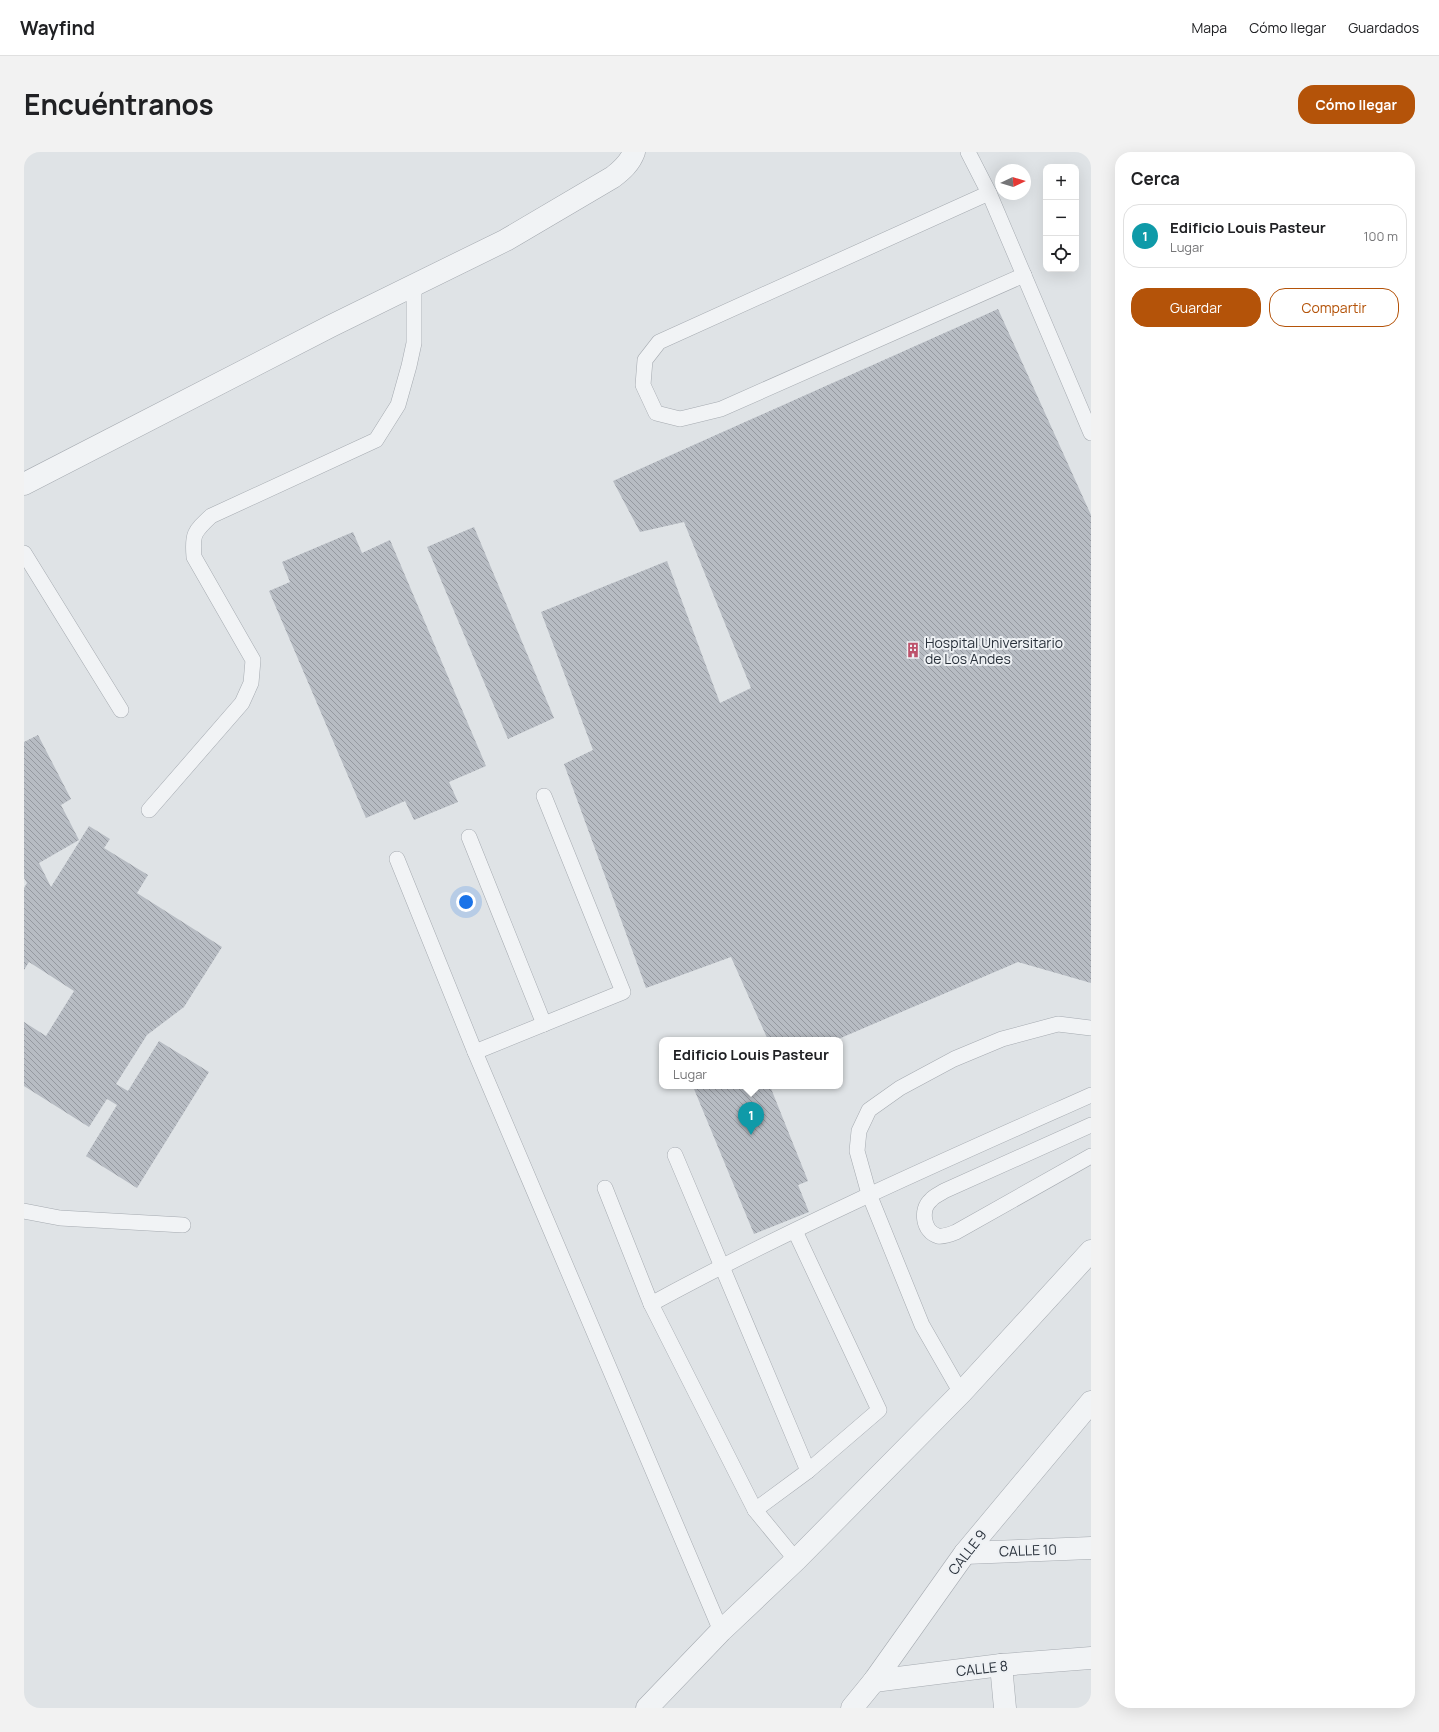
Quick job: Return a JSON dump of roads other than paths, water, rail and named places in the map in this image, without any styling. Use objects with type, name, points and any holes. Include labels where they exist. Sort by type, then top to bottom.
[{"type":"street","points":[[24,484],[331,326],[506,240],[613,177],[624,168],[634,152]]},
{"type":"street","points":[[647,1708],[721,1630],[796,1560],[962,1393],[1091,1251]]},
{"type":"street","name":"CALLE 9","points":[[852,1708],[874,1680],[965,1553],[1091,1402]]},
{"type":"street","name":"CALLE 10","points":[[965,1553],[1091,1548]]},
{"type":"street","name":"CALLE 8","points":[[874,1680],[1001,1665],[1091,1658]]},
{"type":"street","points":[[1001,1665],[1005,1708]]},
{"type":"lane","points":[[968,152],[989,193],[1091,433]]},
{"type":"lane","points":[[989,193],[659,342],[645,360],[643,385],[656,413],[680,420],[721,409],[1024,275]]},
{"type":"lane","points":[[149,810],[242,703],[251,683],[253,660],[194,557],[193,538],[200,526],[211,516],[376,440],[398,405],[409,366],[414,343],[414,285]]},
{"type":"lane","points":[[24,553],[121,710]]},
{"type":"lane","points":[[475,1052],[623,992],[544,796]]},
{"type":"lane","points":[[469,837],[544,1024]]},
{"type":"lane","points":[[397,859],[475,1052],[721,1630]]},
{"type":"lane","points":[[962,1393],[922,1325],[869,1194],[858,1151],[859,1130],[869,1110],[900,1088],[954,1059],[1002,1038],[1058,1024],[1091,1028]]},
{"type":"lane","points":[[651,1304],[722,1265],[869,1194],[1091,1095]]},
{"type":"lane","points":[[1091,1125],[944,1191],[930,1200],[925,1208],[924,1218],[930,1230],[936,1236],[956,1232],[1091,1156]]},
{"type":"lane","points":[[676,1155],[808,1471]]},
{"type":"lane","points":[[605,1188],[651,1304],[755,1510],[796,1560]]},
{"type":"lane","points":[[24,1211],[60,1218],[183,1225]]},
{"type":"lane","points":[[755,1510],[808,1471],[880,1410],[795,1231]]},
{"type":"place","name":"Hospital Universitario de Los Andes","points":[[913,650]]},
{"type":"place","name":"Edificio Louis Pasteur","points":[[751,1135]]}]
